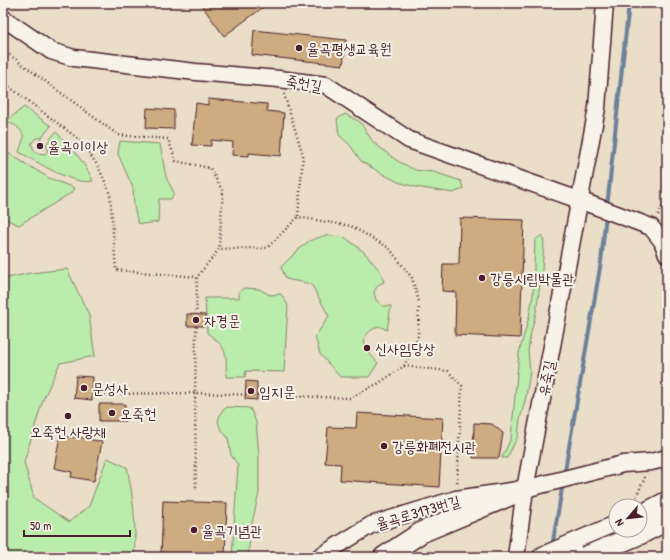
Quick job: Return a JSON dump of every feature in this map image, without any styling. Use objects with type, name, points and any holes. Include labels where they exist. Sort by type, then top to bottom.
[{"type":"main road","points":[[384,557],[422,532],[525,489]]},
{"type":"main road","points":[[648,516],[667,502]]},
{"type":"main road","points":[[648,521],[667,520]]},
{"type":"main road","points":[[543,557],[608,529]]},
{"type":"main road","points":[[585,557],[615,538]]},
{"type":"street","name":"유죽길","points":[[516,557],[525,489],[585,202],[596,108],[605,3]]},
{"type":"street","name":"죽헌길","points":[[3,18],[51,51],[74,58],[196,72],[279,79],[326,86],[409,140],[652,227]]},
{"type":"street","points":[[652,227],[662,241],[667,254]]},
{"type":"street","name":"율곡로3173번길","points":[[318,557],[371,524],[456,499],[525,489],[623,464],[651,462],[667,458]]},
{"type":"path","points":[[3,50],[118,135],[168,139],[176,161],[210,168],[222,192],[219,249],[198,277],[195,393],[196,490]]},
{"type":"path","points":[[219,249],[267,248],[298,217],[303,155],[279,79]]},
{"type":"path","points":[[3,82],[80,140],[98,166],[110,193],[116,270],[198,277]]},
{"type":"path","points":[[652,227],[666,199],[667,193]]},
{"type":"path","points":[[97,394],[195,393],[350,398],[379,383],[404,366],[418,336],[419,302],[412,278],[389,248],[352,226],[298,217]]},
{"type":"path","points":[[404,366],[448,371],[462,386],[456,499]]},
{"type":"path","points":[[636,498],[651,462]]},
{"type":"green space","points":[[24,107],[51,126],[41,138],[36,138],[31,144],[36,153],[45,154],[48,150],[46,144],[56,132],[77,155],[86,167],[93,181],[85,182],[75,180],[55,172],[19,152],[24,137],[17,126],[5,122]]},
{"type":"green space","points":[[345,114],[360,122],[373,142],[396,160],[415,170],[434,172],[461,181],[463,189],[453,193],[416,187],[398,182],[361,161],[350,145],[339,135],[337,119]]},
{"type":"green space","points":[[120,141],[160,144],[166,177],[174,193],[171,199],[159,199],[158,222],[143,224],[138,223],[134,207],[133,188],[118,154]]},
{"type":"green space","points":[[3,150],[49,178],[74,188],[71,193],[19,225],[3,218]]},
{"type":"green space","points":[[326,235],[346,238],[364,252],[380,271],[384,282],[378,285],[374,292],[376,300],[383,306],[391,306],[387,330],[379,326],[367,334],[365,338],[366,348],[378,363],[369,377],[340,377],[320,354],[315,337],[329,316],[311,284],[286,279],[281,267],[309,241]]},
{"type":"green space","points":[[542,235],[544,243],[542,270],[536,313],[528,351],[530,372],[526,397],[520,419],[518,436],[507,458],[502,458],[511,438],[519,353],[529,317],[533,295],[535,240]]},
{"type":"green space","points":[[67,269],[89,315],[95,356],[60,363],[43,400],[24,462],[34,498],[69,522],[89,506],[107,458],[127,467],[134,512],[134,557],[3,557],[3,279],[30,273]]},
{"type":"green space","points":[[244,288],[259,289],[270,295],[281,294],[288,305],[284,372],[246,371],[245,377],[226,377],[226,356],[224,351],[219,342],[207,333],[205,298],[239,298],[239,292]]},
{"type":"green space","points":[[227,407],[250,408],[256,422],[259,455],[259,493],[251,527],[248,557],[232,557],[238,465],[231,455],[228,438],[220,428],[218,421],[221,412]]},
{"type":"building","points":[[200,3],[269,3],[224,36]]},
{"type":"building","name":"율곡평생교육원","points":[[254,30],[346,40],[343,65],[252,55]]},
{"type":"building","points":[[208,99],[267,104],[267,111],[284,113],[281,156],[249,153],[249,156],[232,155],[233,142],[211,140],[211,146],[192,145],[196,103],[208,105]]},
{"type":"building","points":[[147,108],[174,110],[174,129],[146,128]]},
{"type":"building","name":"강릉시립박물관","points":[[460,218],[524,220],[520,338],[455,335],[456,292],[442,291],[443,264],[459,264]]},
{"type":"building","name":"자경문","points":[[187,314],[205,315],[205,326],[187,326]]},
{"type":"building","name":"문성사","points":[[76,376],[93,377],[92,400],[74,398]]},
{"type":"building","name":"입지문","points":[[246,381],[257,382],[257,400],[245,399]]},
{"type":"building","name":"오죽헌","points":[[99,404],[125,404],[125,421],[99,421]]},
{"type":"building","name":"강릉화폐전시관","points":[[357,413],[443,418],[439,487],[340,480],[341,464],[325,463],[328,427],[356,428]]},
{"type":"building","points":[[474,423],[492,424],[503,433],[499,458],[473,458]]},
{"type":"building","points":[[60,436],[83,438],[102,442],[94,481],[71,477],[72,472],[54,468]]},
{"type":"building","name":"율곡기념관","points":[[163,501],[227,503],[225,557],[161,557]]},
{"type":"waterway","points":[[607,207],[629,3]]},
{"type":"waterway","points":[[564,476],[601,262],[606,214]]},
{"type":"waterway","points":[[552,547],[563,483]]},
{"type":"place","name":"율곡평생교육원","points":[[299,48]]},
{"type":"place","name":"율곡이이상","points":[[40,146]]},
{"type":"place","name":"강릉시립박물관","points":[[482,278]]},
{"type":"place","name":"자경문","points":[[196,320]]},
{"type":"place","name":"신사임당상","points":[[367,348]]},
{"type":"place","name":"문성사","points":[[84,388]]},
{"type":"place","name":"입지문","points":[[251,391]]},
{"type":"place","name":"오죽헌","points":[[112,413]]},
{"type":"place","name":"오죽헌 사랑채","points":[[68,416]]},
{"type":"place","name":"강릉화폐전시관","points":[[384,446]]},
{"type":"place","name":"율곡기념관","points":[[194,530]]}]
